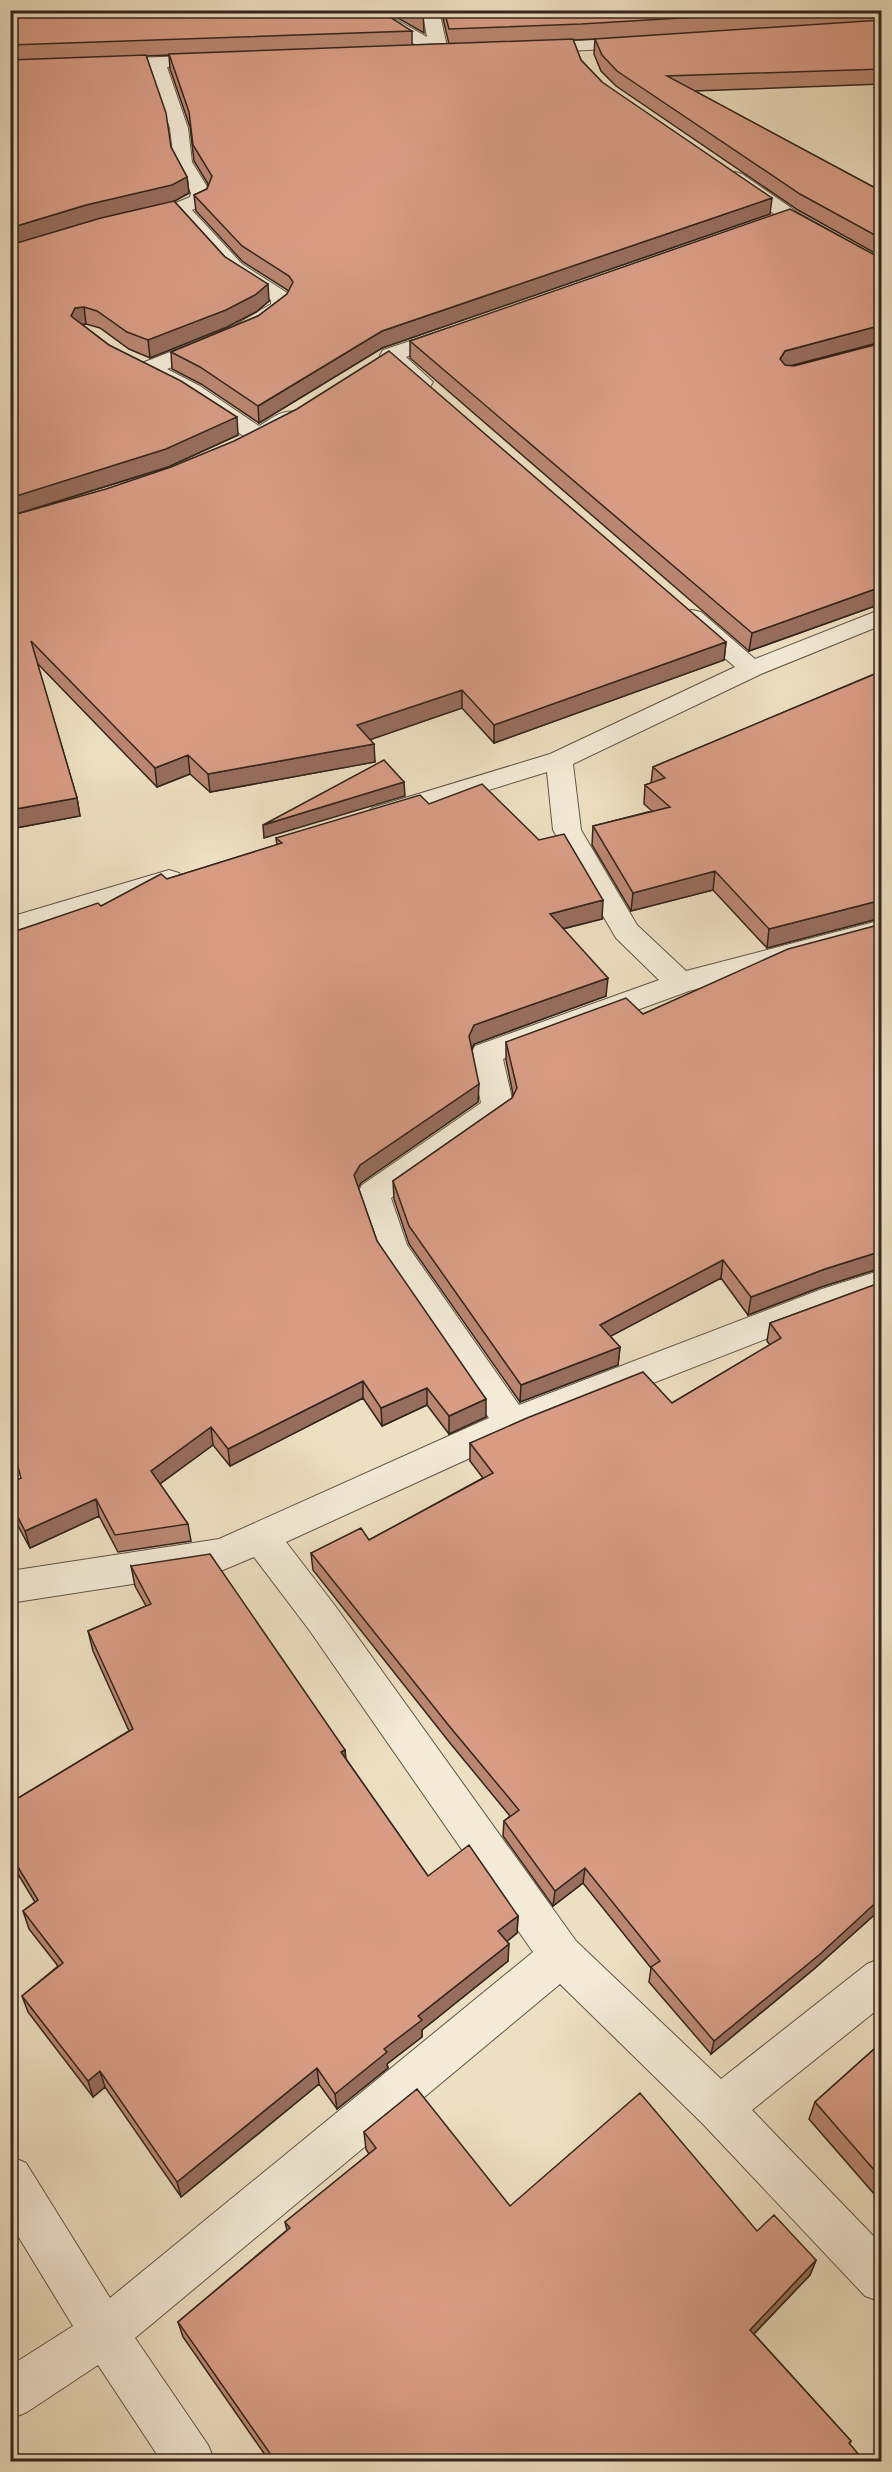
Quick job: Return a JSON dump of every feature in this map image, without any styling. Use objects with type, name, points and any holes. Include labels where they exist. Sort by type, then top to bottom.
[{"type":"street","points":[[366,10],[445,51]]},
{"type":"street","points":[[430,10],[445,51]]},
{"type":"street","points":[[510,49],[650,43]]},
{"type":"street","points":[[580,47],[588,65]]},
{"type":"street","points":[[404,52],[445,51]]},
{"type":"street","points":[[89,65],[239,59]]},
{"type":"street","points":[[156,62],[179,128],[183,162],[201,193],[199,200],[159,213]]},
{"type":"street","points":[[723,170],[790,216],[882,269]]},
{"type":"street","points":[[150,368],[240,330],[281,306],[282,298],[235,268],[180,207]]},
{"type":"street","points":[[769,224],[790,216]]},
{"type":"street","points":[[370,367],[390,355],[477,324]]},
{"type":"street","points":[[390,355],[436,394]]},
{"type":"street","points":[[130,359],[192,391],[248,441],[309,405]]},
{"type":"street","points":[[680,606],[752,669]]},
{"type":"street","points":[[354,823],[559,760],[752,669],[882,616]]},
{"type":"street","points":[[559,760],[567,830],[626,931],[680,983]]},
{"type":"street","points":[[10,927],[194,872]]},
{"type":"street","points":[[512,1423],[392,1249],[374,1194],[498,1107],[486,1054],[680,983],[882,928]]},
{"type":"street","points":[[10,1587],[223,1554],[512,1423],[834,1298],[882,1283]]},
{"type":"street","points":[[261,1537],[323,1619],[561,1956],[719,2108],[882,2279]]},
{"type":"street","points":[[10,2395],[104,2334],[561,1956]]},
{"type":"street","points":[[719,2108],[882,1979]]},
{"type":"street","points":[[10,2179],[104,2334],[191,2462]]},
{"type":"building","points":[[10,10],[379,10],[412,31],[10,45]]},
{"type":"building","points":[[411,10],[423,10],[424,17]]},
{"type":"building","points":[[444,10],[812,10],[581,24],[449,29]]},
{"type":"building","points":[[882,20],[882,69],[667,76],[877,189],[882,188],[882,239],[800,194],[617,71],[602,55],[595,39]]},
{"type":"building","points":[[573,39],[581,60],[602,82],[772,198],[382,331],[258,406],[200,367],[171,352],[258,316],[287,294],[293,282],[289,276],[242,246],[194,195],[207,189],[212,176],[193,145],[189,112],[169,54]]},
{"type":"building","points":[[146,55],[166,113],[171,147],[187,177],[172,185],[86,205],[10,228],[10,60]]},
{"type":"building","points":[[174,201],[225,257],[268,284],[255,295],[226,310],[148,340],[127,332],[97,311],[84,307],[75,308],[71,316],[109,345],[181,381],[237,417],[166,449],[10,498],[10,245],[101,218]]},
{"type":"building","points":[[790,209],[882,259],[882,325],[785,351],[780,359],[785,365],[794,366],[882,343],[882,590],[879,591],[878,588],[752,633],[410,341]]},
{"type":"building","points":[[389,351],[726,642],[494,725],[462,690],[357,725],[374,744],[208,774],[188,755],[155,768],[31,641],[77,798],[10,810],[10,516],[106,489],[171,467],[234,441],[297,409]]},
{"type":"building","points":[[882,671],[882,900],[769,929],[715,871],[633,893],[593,826],[670,807],[645,785],[665,778],[653,767]]},
{"type":"building","points":[[384,760],[404,782],[263,825]]},
{"type":"building","points":[[482,784],[539,840],[564,834],[603,900],[550,914],[608,978],[474,1025],[469,1036],[479,1084],[360,1165],[354,1175],[377,1241],[486,1399],[449,1416],[427,1388],[381,1408],[363,1381],[228,1449],[211,1427],[151,1471],[188,1524],[115,1535],[96,1499],[25,1531],[10,1502],[10,1483],[21,1478],[10,1438],[10,924],[16,931],[98,903],[101,906],[161,874],[167,879],[282,843],[276,838],[420,795],[429,804]]},
{"type":"building","points":[[882,924],[882,1251],[825,1269],[751,1297],[723,1260],[600,1325],[620,1347],[521,1385],[409,1226],[393,1181],[512,1098],[517,1088],[506,1042],[626,998],[643,1014],[788,949]]},
{"type":"building","points":[[882,1282],[882,1897],[819,1955],[714,2041],[651,1967],[660,1961],[585,1868],[555,1891],[504,1821],[519,1810],[311,1553],[361,1528],[369,1540],[493,1473],[470,1443],[643,1372],[672,1403],[781,1338],[770,1323]]},
{"type":"building","points":[[210,1554],[345,1750],[341,1752],[428,1876],[469,1845],[518,1916],[498,1931],[509,1944],[418,2016],[422,2020],[384,2049],[387,2052],[335,2094],[317,2068],[177,2182],[100,2071],[88,2081],[22,1996],[63,1963],[23,1911],[38,1900],[10,1854],[10,1803],[133,1729],[88,1631],[151,1604],[131,1566]]},
{"type":"building","points":[[882,2042],[882,2179],[815,2102]]},
{"type":"building","points":[[417,2089],[510,2206],[640,2093],[757,2231],[774,2215],[816,2260],[750,2330],[851,2441],[849,2443],[865,2462],[276,2462],[178,2322],[290,2228],[285,2222],[376,2148],[364,2132]]}]
